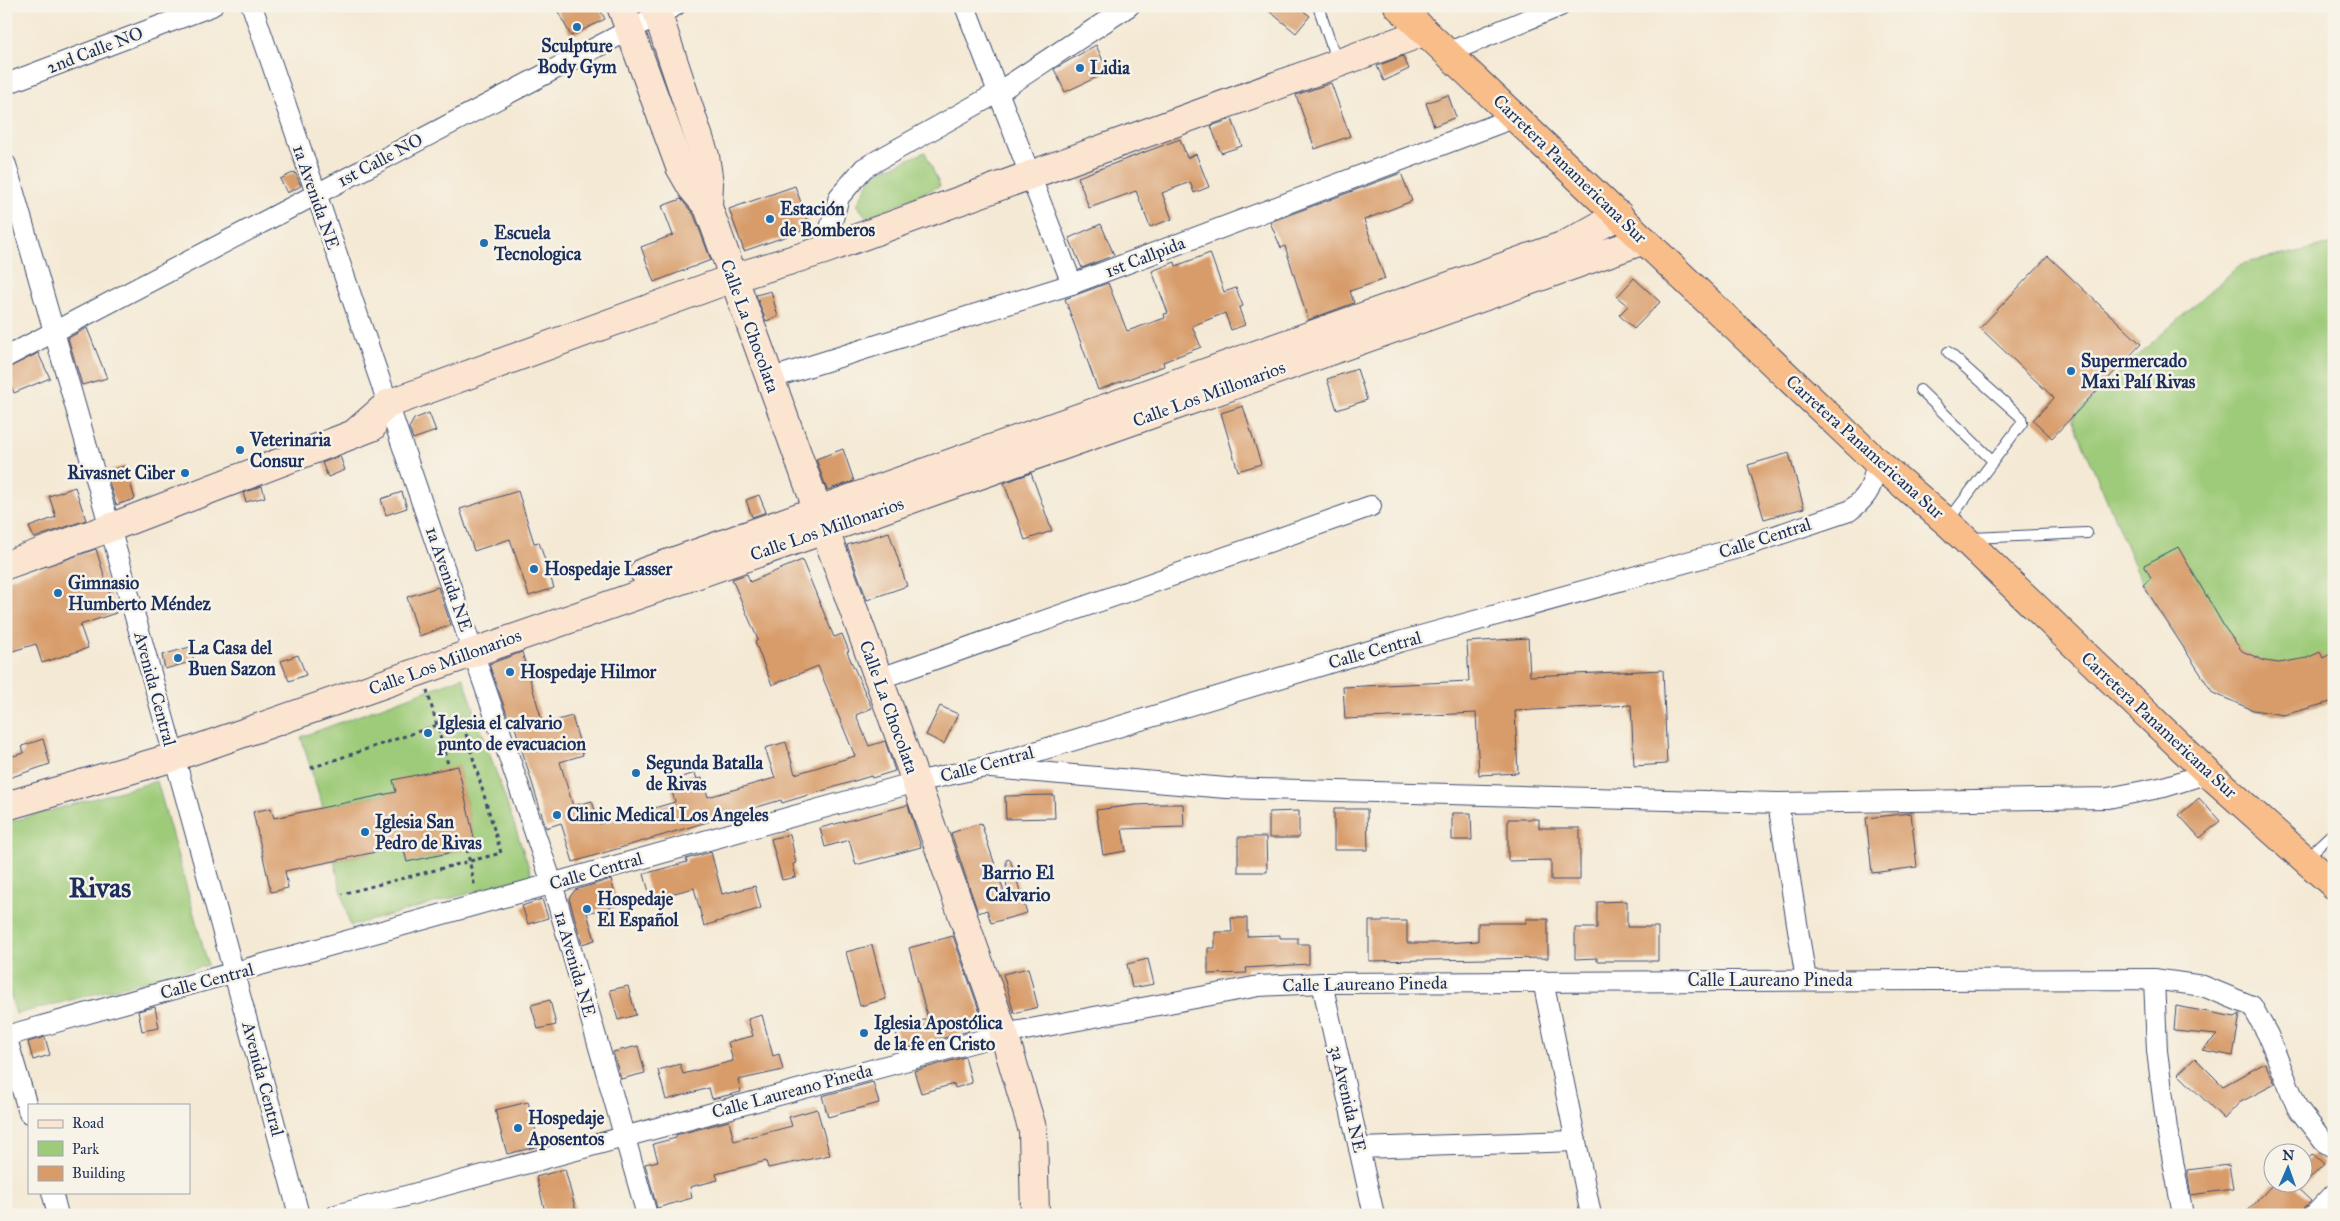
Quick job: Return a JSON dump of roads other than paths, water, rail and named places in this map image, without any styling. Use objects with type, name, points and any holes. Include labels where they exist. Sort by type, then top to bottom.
[{"type":"highway","name":"Carretera Panamericana Sur","points":[[1398,6],[1877,462],[1956,530],[2208,773],[2334,885]]},
{"type":"street","name":"2nd Calle NO","points":[[6,84],[212,6]]},
{"type":"street","name":"1a Avenida NE","points":[[252,6],[552,883],[626,1136],[647,1215]]},
{"type":"street","points":[[965,6],[997,93],[1032,175],[1072,284]]},
{"type":"street","points":[[824,250],[838,197],[864,168],[997,93],[1129,6]]},
{"type":"street","points":[[1447,53],[1560,6]]},
{"type":"street","name":"1st Calle NO","points":[[6,357],[315,194],[625,18],[662,9]]},
{"type":"street","name":"Calle La Chocolata","points":[[662,9],[705,156],[709,182],[708,207]]},
{"type":"street","name":"Calle La Chocolata","points":[[625,18],[680,167],[692,188],[708,207],[916,782],[1004,1034],[1033,1131],[1035,1215]]},
{"type":"street","points":[[6,565],[112,527],[356,432],[391,411],[736,287],[824,250],[1424,32]]},
{"type":"street","name":"1st Callpida","points":[[769,379],[1072,284],[1516,117]]},
{"type":"street","name":"Avenida Central","points":[[6,165],[112,527],[235,973],[299,1215]]},
{"type":"street","name":"Calle Los Millonarios","points":[[821,521],[1565,245],[1619,216]]},
{"type":"street","name":"Calle Los Millonarios","points":[[6,806],[821,521],[1644,240]]},
{"type":"street","name":"Calle Central","points":[[6,1036],[916,782],[984,767],[1399,642],[1744,546],[1849,511],[1863,501],[1872,487],[1877,462]]},
{"type":"street","points":[[878,679],[1370,506]]},
{"type":"street","name":"Calle Los Millonarios","points":[[6,801],[422,670],[471,643]]},
{"type":"street","points":[[984,767],[1026,773],[1226,788],[1778,802],[2108,798],[2164,787],[2208,773]]},
{"type":"street","points":[[1778,802],[1806,980]]},
{"type":"street","points":[[2154,979],[2157,1051],[2167,1129],[2183,1215]]},
{"type":"street","name":"Calle Laureano Pineda","points":[[336,1215],[1004,1034],[1259,986],[1322,983],[2154,979],[2202,986],[2252,1006],[2268,1035],[2296,1107],[2324,1142],[2334,1148]]},
{"type":"street","points":[[1543,981],[1591,1215]]},
{"type":"street","name":"3a Avenida NE","points":[[1322,983],[1374,1215]]},
{"type":"street","points":[[6,1036],[28,1110]]},
{"type":"street","points":[[1359,1148],[1576,1140]]},
{"type":"street","points":[[53,1194],[58,1215]]},
{"type":"street","points":[[2314,1215],[2334,1194]]},
{"type":"lane","points":[[1318,6],[1338,64]]},
{"type":"lane","points":[[1948,352],[2021,417],[2022,423],[1993,462],[1956,530],[2087,533]]},
{"type":"lane","points":[[1920,390],[1993,462]]},
{"type":"lane","points":[[2305,858],[2334,832]]},
{"type":"place","name":"Sculpture Body Gym","points":[[577,27]]},
{"type":"place","name":"Lidia","points":[[1080,68]]},
{"type":"place","name":"Estación de Bomberos","points":[[770,219]]},
{"type":"place","name":"Escuela Tecnologica","points":[[484,243]]},
{"type":"place","name":"Supermercado Maxi Palí Rivas","points":[[2071,371]]},
{"type":"place","name":"Veterinaria Consur","points":[[240,450]]},
{"type":"place","name":"Rivasnet Ciber","points":[[185,473]]},
{"type":"place","name":"Hospedaje Lasser","points":[[534,569]]},
{"type":"place","name":"Gimnasio Humberto Méndez","points":[[58,593]]},
{"type":"place","name":"La Casa del Buen Sazon","points":[[178,658]]},
{"type":"place","name":"Hospedaje Hilmor","points":[[510,672]]},
{"type":"place","name":"Iglesia el calvario punto de evacuacion","points":[[428,733]]},
{"type":"place","name":"Segunda Batalla de Rivas","points":[[636,773]]},
{"type":"place","name":"Clinic Medical Los Angeles","points":[[557,815]]},
{"type":"place","name":"Iglesia San Pedro de Rivas","points":[[365,832]]},
{"type":"place","name":"Hospedaje El Español","points":[[587,909]]},
{"type":"place","name":"Iglesia Apostólica de la fe en Cristo","points":[[864,1033]]},
{"type":"place","name":"Hospedaje Aposentos","points":[[518,1128]]},
{"type":"district","name":"Barrio El Calvario","points":[[1018,883]]},
{"type":"district","name":"Rivas","points":[[100,887]]}]
